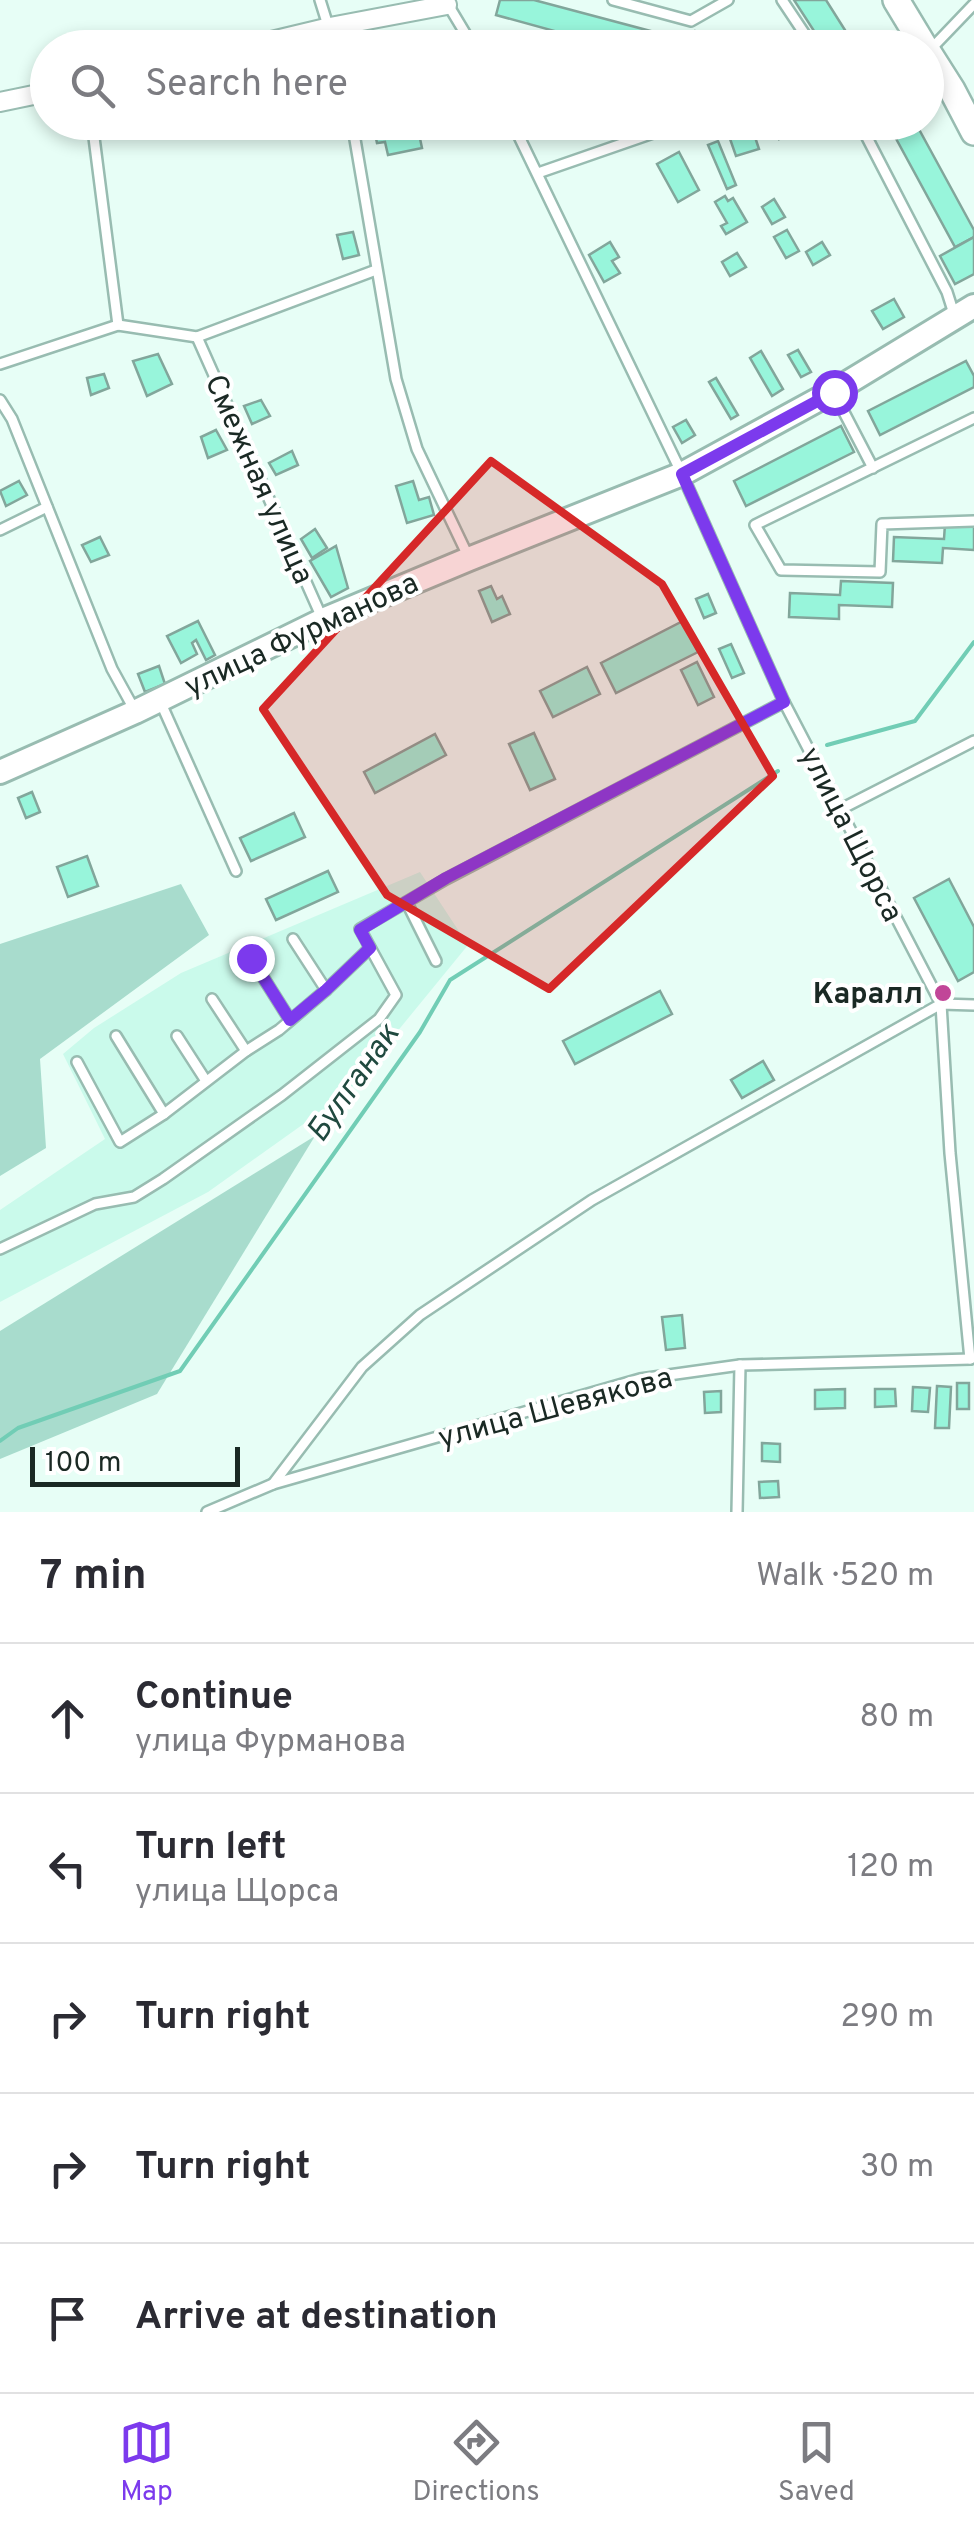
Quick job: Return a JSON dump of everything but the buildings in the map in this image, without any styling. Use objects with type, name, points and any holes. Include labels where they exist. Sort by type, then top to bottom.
[{"type":"main road","points":[[896,0],[915,30]]},
{"type":"main road","points":[[944,77],[974,132]]},
{"type":"main road","name":"улица Фурманова","points":[[0,772],[135,712],[324,620],[682,474],[967,315]]},
{"type":"street","points":[[321,30],[447,3]]},
{"type":"street","points":[[0,102],[30,96]]},
{"type":"lane","points":[[320,0],[330,28]]},
{"type":"lane","points":[[614,0],[691,21],[728,0]]},
{"type":"lane","points":[[782,0],[802,30]]},
{"type":"lane","points":[[447,3],[463,30]]},
{"type":"lane","points":[[944,33],[974,4]]},
{"type":"lane","points":[[94,140],[118,325]]},
{"type":"lane","points":[[355,140],[396,379],[417,449],[469,558]]},
{"type":"lane","name":"улица Щорса","points":[[521,140],[682,474],[784,702],[941,1004],[950,1153],[972,1359]]},
{"type":"lane","points":[[538,173],[632,140]]},
{"type":"lane","points":[[869,140],[947,292],[967,315]]},
{"type":"lane","points":[[0,364],[118,325],[197,337],[376,270]]},
{"type":"lane","name":"Смежная улица","points":[[197,337],[324,620]]},
{"type":"lane","points":[[834,392],[873,468]]},
{"type":"lane","points":[[0,400],[12,418],[112,669],[135,712]]},
{"type":"lane","points":[[974,418],[755,525],[781,570],[880,572],[882,524],[974,522]]},
{"type":"lane","points":[[0,530],[46,508]]},
{"type":"lane","points":[[159,700],[236,872]]},
{"type":"lane","points":[[0,1249],[95,1204],[134,1197],[282,1094],[379,1018],[396,995],[360,930],[446,878],[784,702]]},
{"type":"lane","points":[[839,810],[974,741]]},
{"type":"lane","points":[[408,903],[436,962]]},
{"type":"lane","points":[[293,939],[326,990]]},
{"type":"lane","points":[[77,1062],[120,1142],[278,1030],[370,948]]},
{"type":"lane","points":[[251,958],[290,1020]]},
{"type":"lane","points":[[212,999],[246,1051]]},
{"type":"lane","points":[[273,1484],[362,1367],[420,1315],[592,1200],[941,1004],[974,1005]]},
{"type":"lane","points":[[116,1036],[164,1114]]},
{"type":"lane","points":[[177,1036],[206,1082]]},
{"type":"lane","name":"улица Шевякова","points":[[208,1512],[273,1484],[640,1378],[740,1365],[972,1359]]},
{"type":"lane","points":[[737,1512],[740,1365]]},
{"type":"path","points":[[691,21],[694,30]]},
{"type":"highlighted area","points":[[491,461],[662,584],[773,776],[549,989],[387,895],[263,709]]},
{"type":"shaded area","points":[[420,872],[468,945],[347,1093],[208,1192],[0,1302],[0,1210],[105,1139],[63,1054],[94,1028],[181,973]]},
{"type":"shaded area","points":[[181,884],[209,935],[40,1059],[46,1148],[0,1176],[0,944]]},
{"type":"shaded area","points":[[315,1136],[157,1394],[0,1459],[0,1331]]},
{"type":"waterway","name":"Булганак","points":[[827,745],[915,721],[974,642]]},
{"type":"waterway","name":"Булганак","points":[[0,1441],[18,1428],[180,1371],[420,1032],[450,980],[778,771]]},
{"type":"place","name":"Каралл","points":[[943,993]]},
{"type":"route","points":[[251,958],[290,1020],[370,948],[360,930],[446,878],[784,702],[682,474],[834,392]]}]
